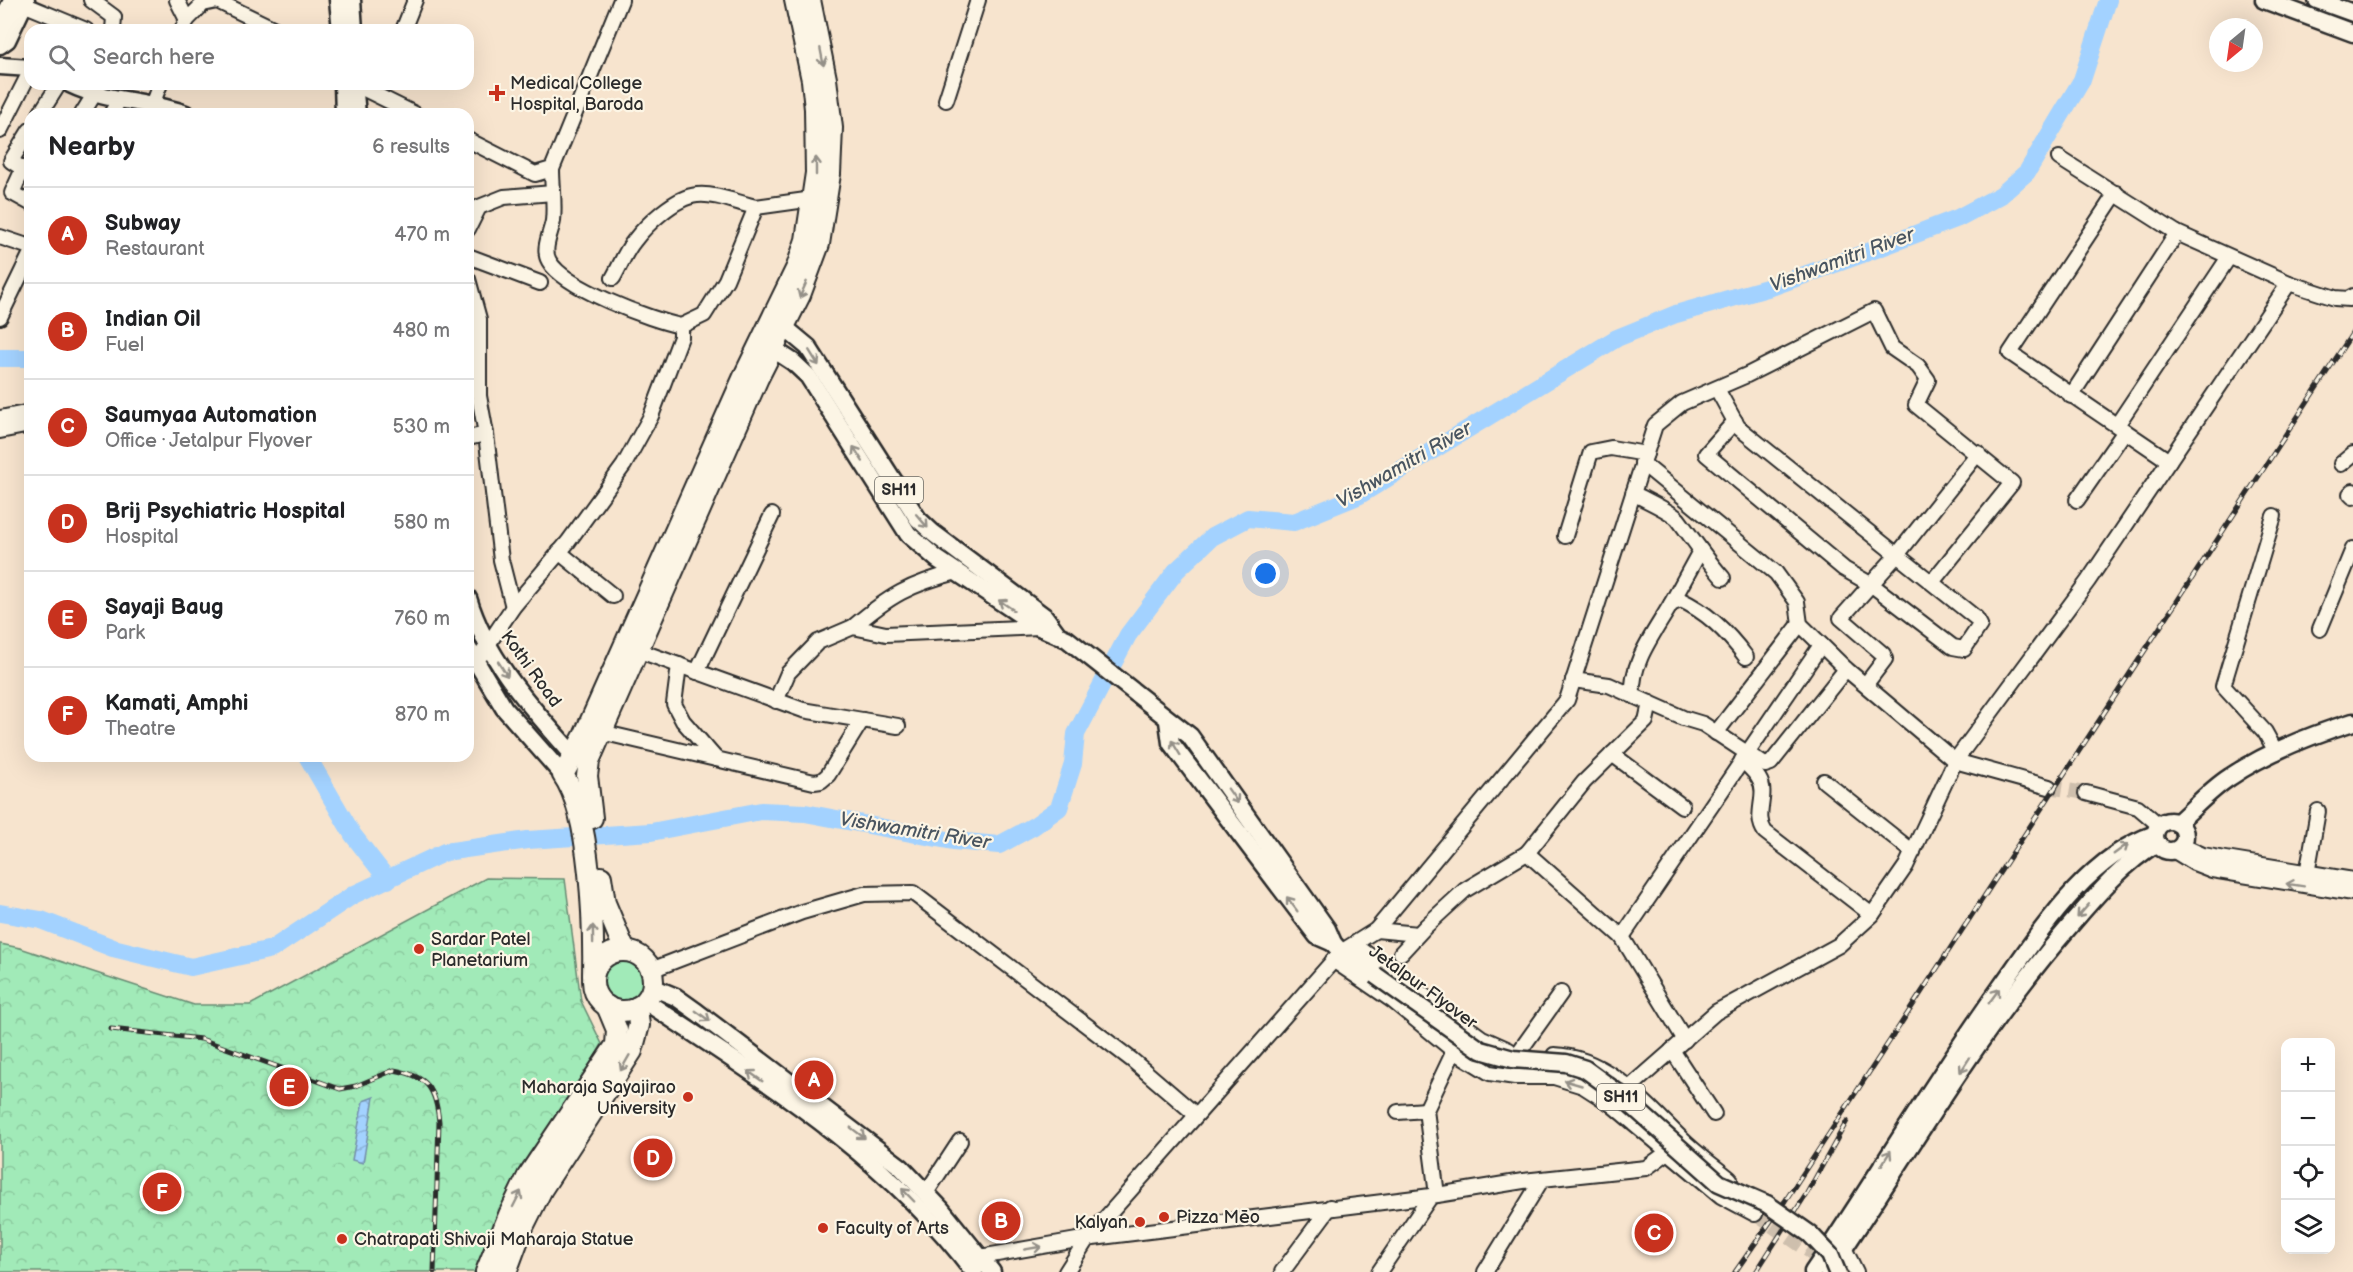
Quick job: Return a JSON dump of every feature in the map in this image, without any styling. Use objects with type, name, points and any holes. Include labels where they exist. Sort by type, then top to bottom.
[{"type":"highway","points":[[625,951],[597,890],[576,790],[580,763],[777,324],[806,240],[816,173],[815,109],[812,80],[795,0]]},
{"type":"highway","points":[[777,324],[800,296],[816,253],[830,174],[830,109],[810,0]]},
{"type":"highway","points":[[576,790],[580,763],[601,732],[767,345]]},
{"type":"highway","points":[[486,1272],[528,1176],[616,1045],[617,1030],[607,1006],[596,992],[593,976],[597,890]]},
{"type":"highway","points":[[506,1272],[522,1229],[542,1189],[632,1051],[646,991],[641,957],[625,951],[608,955],[601,960],[593,976]]},
{"type":"highway","points":[[607,1006],[627,1011],[646,991]]},
{"type":"main road","points":[[338,0],[340,24]]},
{"type":"main road","points":[[352,0],[354,24]]},
{"type":"main road","points":[[2264,0],[2353,33]]},
{"type":"main road","points":[[2317,0],[2353,13]]},
{"type":"main road","points":[[0,27],[19,1]]},
{"type":"main road","points":[[0,45],[7,40],[19,1]]},
{"type":"main road","points":[[0,57],[24,68]]},
{"type":"main road","points":[[0,66],[24,69]]},
{"type":"main road","points":[[87,90],[115,107],[152,105],[163,108]]},
{"type":"main road","points":[[344,90],[344,108]]},
{"type":"main road","points":[[355,90],[356,108]]},
{"type":"main road","name":"SH11","points":[[777,324],[808,348],[918,519],[933,533],[1045,617],[1062,636]]},
{"type":"main road","points":[[767,345],[793,362],[808,376],[908,534],[921,547],[1039,627],[1062,636]]},
{"type":"main road","name":"Kothi Road","points":[[474,612],[489,647],[522,696],[580,763]]},
{"type":"main road","name":"Jetalpur Flyover","points":[[1062,636],[1163,716],[1171,743],[1317,936],[1341,950],[1481,1050],[1513,1059],[1566,1063],[1585,1069],[1618,1094],[1719,1183],[1767,1204],[1810,1234],[1830,1255],[1837,1272]]},
{"type":"main road","points":[[474,660],[504,708],[576,790]]},
{"type":"main road","points":[[2177,823],[2229,777],[2276,752],[2353,722]]},
{"type":"main road","points":[[1821,1266],[1841,1242],[1998,1014],[2113,877],[2168,821],[2177,823],[2184,835],[2177,847],[2164,849],[2157,834]]},
{"type":"main road","points":[[646,991],[676,997],[769,1064],[879,1149],[926,1193],[977,1264]]},
{"type":"main road","points":[[646,991],[894,1181],[977,1264],[992,1272]]},
{"type":"street","points":[[91,0],[114,17],[113,24]]},
{"type":"street","points":[[177,0],[184,24]]},
{"type":"street","points":[[405,24],[415,0]]},
{"type":"street","points":[[621,0],[552,169],[553,219],[546,247],[548,261],[571,283],[630,310],[681,326],[704,315],[726,280],[756,207]]},
{"type":"street","points":[[946,100],[978,0]]},
{"type":"street","points":[[19,1],[72,24]]},
{"type":"street","points":[[185,24],[203,3],[217,2],[264,24]]},
{"type":"street","points":[[0,131],[24,76]]},
{"type":"street","points":[[44,108],[55,90]]},
{"type":"street","points":[[152,105],[158,90]]},
{"type":"street","points":[[381,90],[406,108]]},
{"type":"street","points":[[86,108],[95,93]]},
{"type":"street","points":[[0,137],[19,148]]},
{"type":"street","points":[[24,140],[11,161],[24,168]]},
{"type":"street","points":[[474,143],[535,174],[552,169]]},
{"type":"street","points":[[2059,158],[2177,233],[2289,283],[2335,298],[2349,299],[2353,296]]},
{"type":"street","points":[[24,173],[6,193],[24,200]]},
{"type":"street","points":[[474,217],[479,207],[504,197],[553,193]]},
{"type":"street","points":[[2116,194],[2010,353],[2169,461]]},
{"type":"street","points":[[613,278],[633,242],[658,218],[684,198],[697,195],[714,197],[756,207],[813,200]]},
{"type":"street","points":[[2071,396],[2177,233]]},
{"type":"street","points":[[0,237],[24,245]]},
{"type":"street","points":[[2077,500],[2229,257]]},
{"type":"street","points":[[474,258],[540,283]]},
{"type":"street","points":[[0,317],[24,267]]},
{"type":"street","points":[[1611,1104],[1716,1012],[1839,945],[1872,915],[1914,852],[1955,761],[2088,581],[2289,283]]},
{"type":"street","points":[[474,301],[479,319],[479,396],[486,434],[501,560],[513,607]]},
{"type":"street","points":[[1066,1272],[1087,1239],[1341,950],[1376,930],[1567,699],[1655,425],[1682,403],[1717,389],[1874,311],[1892,348],[1918,366],[1928,380],[1916,405],[2013,483],[1932,582]]},
{"type":"street","points":[[476,664],[513,607],[559,552],[624,465],[646,426],[681,337],[681,326]]},
{"type":"street","points":[[1717,389],[1735,421],[1738,427],[1976,618],[1980,625],[1964,649],[1953,647],[1872,585],[1844,569],[1706,454],[1735,421]]},
{"type":"street","points":[[0,418],[24,413]]},
{"type":"street","points":[[0,431],[24,426]]},
{"type":"street","points":[[474,437],[486,434]]},
{"type":"street","points":[[1565,536],[1591,452],[1611,448],[1644,459],[1776,573],[1797,602],[1800,624],[1846,669],[1955,761],[2049,787]]},
{"type":"street","points":[[1866,684],[1885,659],[1883,654],[1841,618],[1897,555],[1978,453]]},
{"type":"street","points":[[2341,464],[2353,454]]},
{"type":"street","points":[[2353,491],[2350,494],[2353,497]]},
{"type":"street","points":[[1633,493],[1677,518],[1681,527],[1698,544],[1700,551],[1723,578]]},
{"type":"street","points":[[697,672],[772,515]]},
{"type":"street","points":[[2274,516],[2223,686],[2265,732],[2276,752]]},
{"type":"street","points":[[2320,630],[2353,549]]},
{"type":"street","points":[[1633,695],[1632,679],[1700,551]]},
{"type":"street","points":[[559,552],[614,596]]},
{"type":"street","points":[[776,701],[788,673],[818,642],[853,627],[887,598],[929,579],[957,572]]},
{"type":"street","points":[[1671,604],[1681,600],[1694,606],[1732,637],[1746,657]]},
{"type":"street","points":[[1716,733],[1800,624]]},
{"type":"street","points":[[853,627],[886,634],[1039,627]]},
{"type":"street","points":[[1622,936],[1821,645]]},
{"type":"street","points":[[637,650],[802,710],[898,726]]},
{"type":"street","points":[[679,665],[674,704],[677,714],[716,759]]},
{"type":"street","points":[[1744,757],[1765,765],[1771,763],[1846,669]]},
{"type":"street","points":[[1573,680],[1609,685],[1703,724],[1716,733],[1744,757],[1759,779],[1762,788],[1761,825],[1766,832],[1872,915]]},
{"type":"street","points":[[1401,953],[1465,890],[1527,853],[1584,782],[1646,721],[1650,702]]},
{"type":"street","points":[[601,732],[803,780],[821,781],[828,775],[862,720]]},
{"type":"street","points":[[1612,754],[1682,806]]},
{"type":"street","points":[[1824,781],[1914,852]]},
{"type":"street","points":[[2086,793],[2138,807],[2157,834]]},
{"type":"street","points":[[2307,874],[2318,811]]},
{"type":"street","points":[[2177,847],[2203,855],[2353,880]]},
{"type":"street","points":[[2177,847],[2194,863],[2212,870],[2353,893]]},
{"type":"street","points":[[1527,853],[1622,936],[1684,1040]]},
{"type":"street","points":[[646,991],[802,912],[864,894],[913,893],[1132,1060],[1195,1114]]},
{"type":"street","points":[[1376,930],[1418,934]]},
{"type":"street","points":[[1341,950],[1393,1001],[1454,1051],[1490,1073],[1515,1077],[1554,1077],[1583,1086],[1611,1104],[1721,1197],[1755,1214]]},
{"type":"street","points":[[1341,950],[1499,1048],[1584,1059],[1628,1088],[1689,1146],[1730,1179]]},
{"type":"street","points":[[1519,1052],[1561,993]]},
{"type":"street","points":[[1672,1050],[1714,1114]]},
{"type":"street","points":[[1379,1272],[1434,1195],[1426,1110],[1454,1051]]},
{"type":"street","points":[[1398,1112],[1426,1110]]},
{"type":"street","points":[[926,1193],[960,1141]]},
{"type":"street","points":[[977,1264],[1087,1239],[1542,1179],[1646,1168],[1668,1152]]},
{"type":"street","points":[[1485,1272],[1542,1179]]},
{"type":"street","points":[[1282,1272],[1330,1206]]},
{"type":"street","points":[[1841,1242],[1856,1272]]},
{"type":"green space","points":[[486,878],[565,879],[581,1001],[602,1044],[553,1129],[480,1272],[0,1272],[0,944],[20,948],[194,1005],[250,1005]]},
{"type":"green space","points":[[622,959],[630,960],[637,965],[642,972],[642,988],[637,995],[630,1000],[622,1001],[614,1000],[607,995],[602,988],[601,980],[602,972],[607,965],[614,960]]},
{"type":"water","points":[[374,1097],[363,1163],[352,1160],[363,1101]]},
{"type":"waterway","name":"Vishwamitri River","points":[[0,913],[41,920],[113,948],[191,967],[272,949],[353,895],[445,852],[528,840],[651,832],[761,811],[805,813],[953,841],[999,845],[1034,826],[1059,808],[1073,764],[1076,734],[1128,635],[1176,571],[1212,537],[1248,518],[1294,522],[1358,496],[1617,338],[1676,314],[1774,286],[1879,248],[1958,218],[2001,195],[2027,172],[2082,80],[2108,0]]},
{"type":"waterway","points":[[0,358],[24,358]]},
{"type":"waterway","points":[[310,762],[353,835],[388,880]]},
{"type":"tunnel","points":[[2049,787],[2086,793]]},
{"type":"tunnel","points":[[1755,1214],[1813,1254]]},
{"type":"railway","points":[[1735,1272],[1785,1201],[2353,332]]},
{"type":"railway","points":[[111,1029],[201,1039],[340,1089],[356,1086],[394,1070],[422,1080],[432,1093],[439,1122],[434,1272]]},
{"type":"railway","points":[[1756,1272],[1807,1193],[1847,1121]]},
{"type":"place","name":"Medical College Hospital, Baroda","points":[[497,93]]},
{"type":"place","name":"Sardar Patel Planetarium","points":[[419,949]]},
{"type":"place","name":"Subway","points":[[814,1080]]},
{"type":"place","name":"Sayaji Baug","points":[[289,1087]]},
{"type":"place","name":"Maharaja Sayajirao University","points":[[688,1097]]},
{"type":"place","name":"Brij Psychiatric Hospital","points":[[653,1158]]},
{"type":"place","name":"Kamati, Amphi","points":[[162,1192]]},
{"type":"place","name":"Pizza Mēo","points":[[1164,1217]]},
{"type":"place","name":"Indian Oil","points":[[1001,1221]]},
{"type":"place","name":"Kalyan","points":[[1140,1222]]},
{"type":"place","name":"Faculty of Arts","points":[[823,1228]]},
{"type":"place","name":"Saumyaa Automation","points":[[1654,1233]]},
{"type":"place","name":"Chatrapati Shivaji Maharaja Statue","points":[[342,1239]]}]
